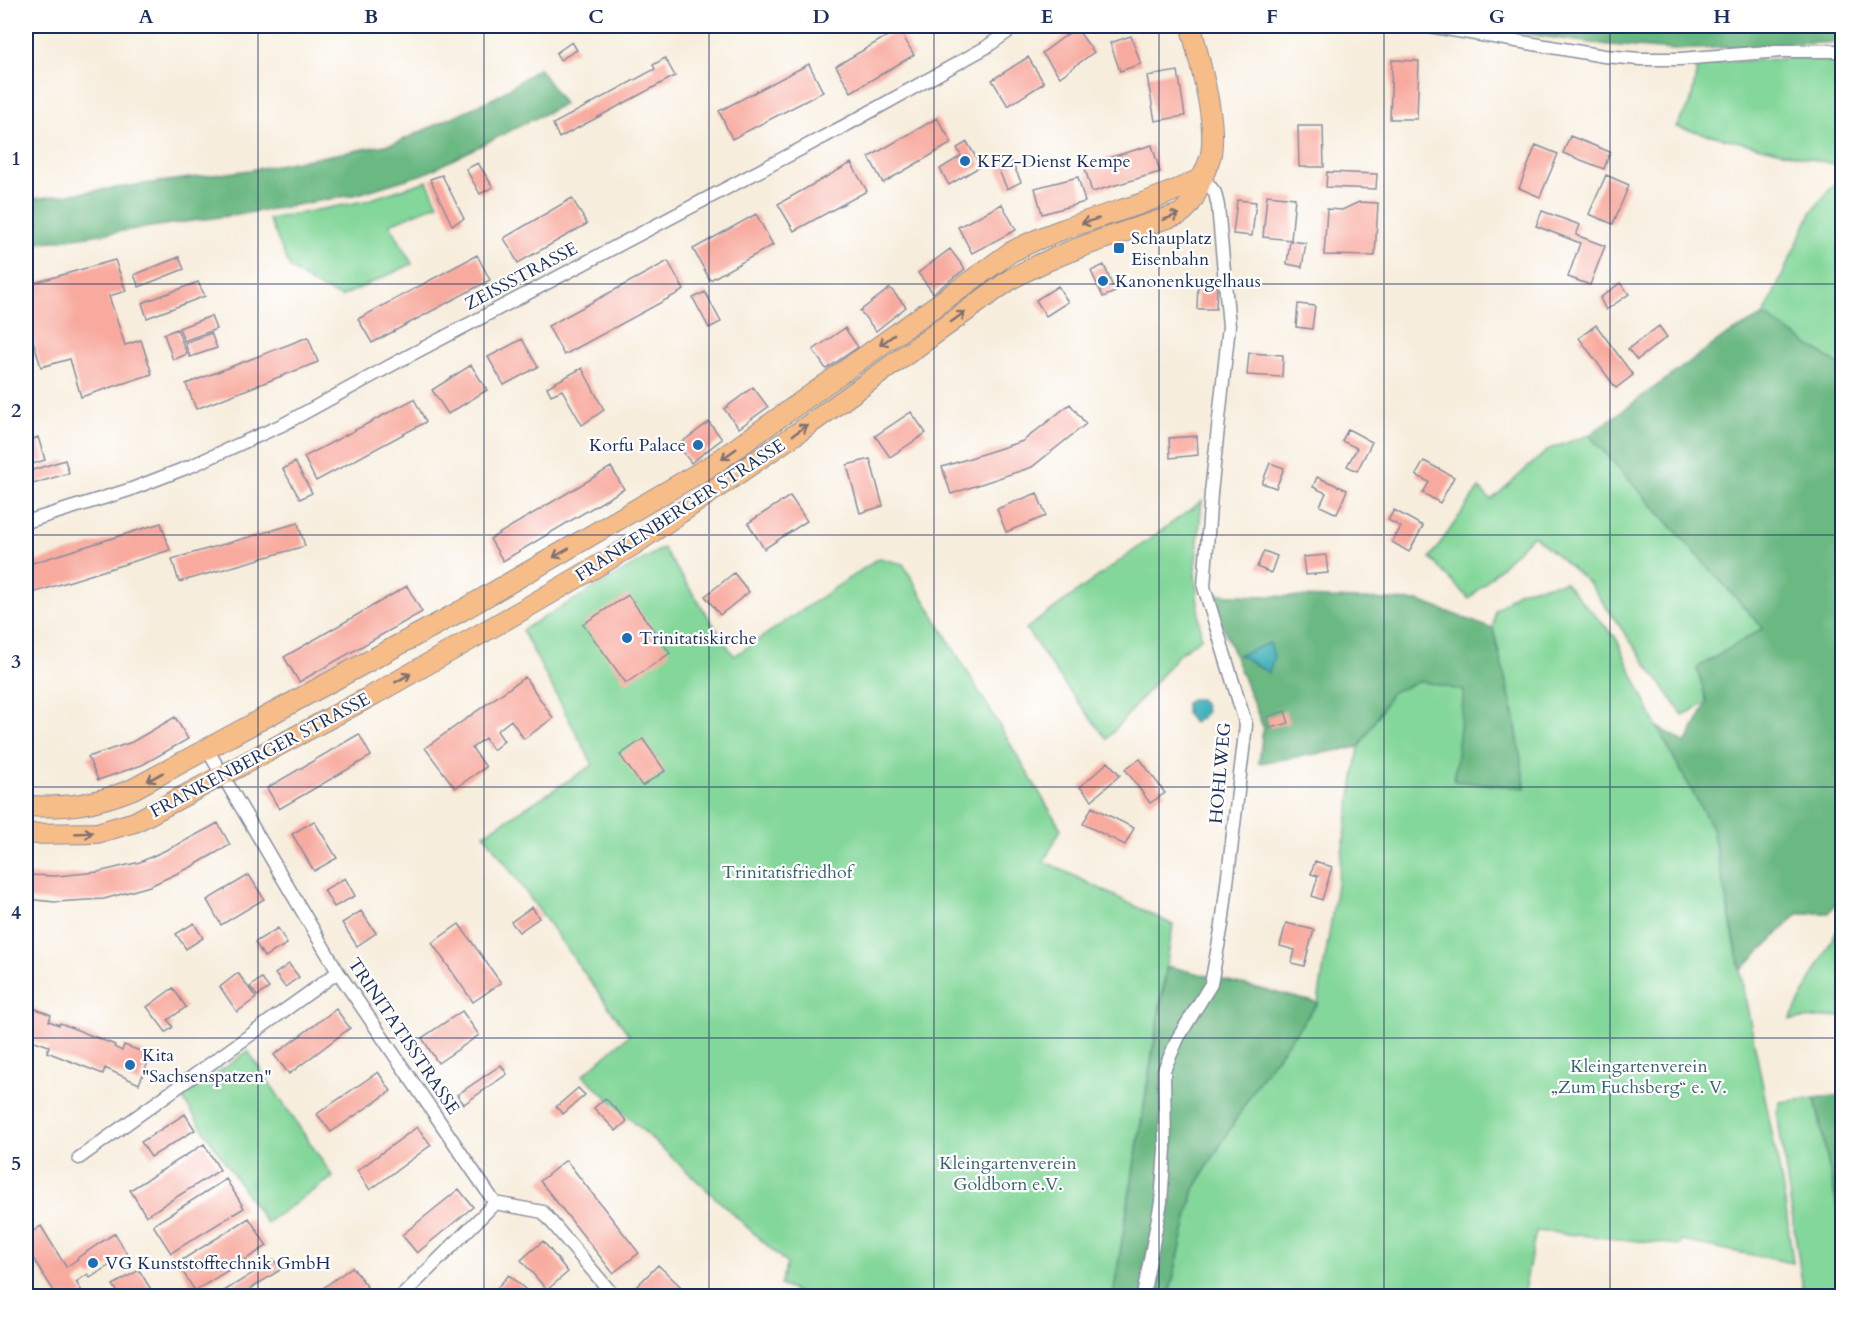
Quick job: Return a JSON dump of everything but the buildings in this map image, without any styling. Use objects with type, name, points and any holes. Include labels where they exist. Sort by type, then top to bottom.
[{"type":"main road","name":"FRANKENBERGER STRASSE","points":[[26,834],[97,832],[135,822],[375,694],[635,544],[796,434],[1011,279],[1065,252],[1179,214],[1187,209],[1194,200],[1211,156],[1212,124],[1191,26]]},
{"type":"main road","name":"FRANKENBERGER STRASSE","points":[[26,806],[55,808],[92,804],[133,789],[460,611],[714,464],[1011,252],[1039,238],[1165,194],[1203,177]]},
{"type":"street","name":"ZEISSSTRASSE","points":[[26,522],[129,490],[191,466],[284,424],[850,123],[985,48],[1016,26]]},
{"type":"street","points":[[1429,26],[1604,56],[1640,59],[1680,59],[1780,51],[1842,51]]},
{"type":"street","name":"HOHLWEG","points":[[1143,1296],[1161,1202],[1165,1149],[1164,1070],[1178,1038],[1212,984],[1222,925],[1246,725],[1204,587],[1211,493],[1229,326],[1218,206],[1215,193],[1203,177]]},
{"type":"street","name":"TRINITATISSTRASSE","points":[[207,749],[338,972],[495,1203]]},
{"type":"street","points":[[80,1158],[338,972]]},
{"type":"street","points":[[402,1296],[495,1203],[543,1212],[614,1296]]},
{"type":"green space","points":[[1470,26],[1842,26],[1842,42],[1673,50],[1598,44]]},
{"type":"green space","points":[[1823,56],[1842,59],[1842,166],[1676,127],[1691,101],[1698,64]]},
{"type":"green space","points":[[539,68],[564,104],[426,173],[358,194],[268,210],[26,245],[26,200],[250,170],[396,143],[496,97]]},
{"type":"green space","points":[[427,181],[438,204],[390,224],[412,264],[341,297],[316,286],[290,268],[269,219],[365,201]]},
{"type":"green space","points":[[1834,184],[1842,190],[1842,367],[1764,315],[1811,213]]},
{"type":"green space","points":[[1764,315],[1842,367],[1842,895],[1829,913],[1799,913],[1741,970],[1712,828],[1657,727],[1686,743],[1707,703],[1697,668],[1763,628],[1589,435],[1724,337]]},
{"type":"green space","points":[[1589,435],[1763,628],[1697,668],[1707,703],[1683,715],[1589,583],[1533,535],[1469,599],[1430,558],[1479,488],[1491,500],[1549,449]]},
{"type":"green space","points":[[1202,501],[1195,572],[1201,638],[1179,654],[1107,739],[1065,685],[1026,629]]},
{"type":"green space","name":"Trinitatisfriedhof","points":[[663,548],[734,656],[879,558],[903,564],[1061,829],[1044,861],[1173,925],[1113,1296],[806,1296],[780,1285],[787,1264],[583,1075],[629,1035],[484,834],[593,765],[522,630]]},
{"type":"green space","name":"Kleingartenverein „Zum Fuchsberg“ e. V.","points":[[1564,582],[1616,638],[1657,727],[1712,828],[1784,1194],[1793,1263],[1681,1241],[1680,1245],[1536,1231],[1523,1296],[1464,1296],[1401,1292],[1366,1296],[1169,1296],[1194,1189],[1260,1079],[1318,1003],[1359,747],[1392,692],[1421,681],[1464,691],[1525,788],[1515,719],[1493,629],[1495,611],[1519,591]]},
{"type":"green space","points":[[1210,594],[1419,601],[1493,629],[1515,719],[1525,788],[1454,781],[1464,691],[1421,681],[1392,692],[1359,747],[1259,763],[1263,727]]},
{"type":"green space","points":[[1842,920],[1842,1016],[1790,1020]]},
{"type":"green space","points":[[1167,966],[1318,1003],[1260,1079],[1194,1189],[1169,1296],[1113,1296]]},
{"type":"green space","points":[[248,1051],[333,1177],[266,1223],[182,1098]]},
{"type":"green space","points":[[1842,1095],[1842,1231],[1815,1098]]},
{"type":"green space","points":[[1815,1098],[1842,1231],[1842,1296],[1801,1296],[1802,1282],[1777,1112],[1780,1102]]},
{"type":"water","points":[[1270,643],[1274,656],[1269,673],[1239,655]]},
{"type":"water","points":[[1191,699],[1200,699],[1205,705],[1206,713],[1193,723],[1186,714],[1186,703]]},
{"type":"place","name":"KFZ-Dienst Kempe","points":[[965,161]]},
{"type":"place","name":"Schauplatz Eisenbahn","points":[[1119,248]]},
{"type":"place","name":"Kanonenkugelhaus","points":[[1103,281]]},
{"type":"place","name":"Korfu Palace","points":[[698,445]]},
{"type":"place","name":"Trinitatiskirche","points":[[627,638]]},
{"type":"place","name":"Kita \"Sachsenspatzen\"","points":[[130,1065]]},
{"type":"place","name":"VG Kunststofftechnik GmbH","points":[[93,1263]]},
{"type":"park label","name":"Kleingartenverein Goldborn e.V.","points":[[1008,1173]]}]
